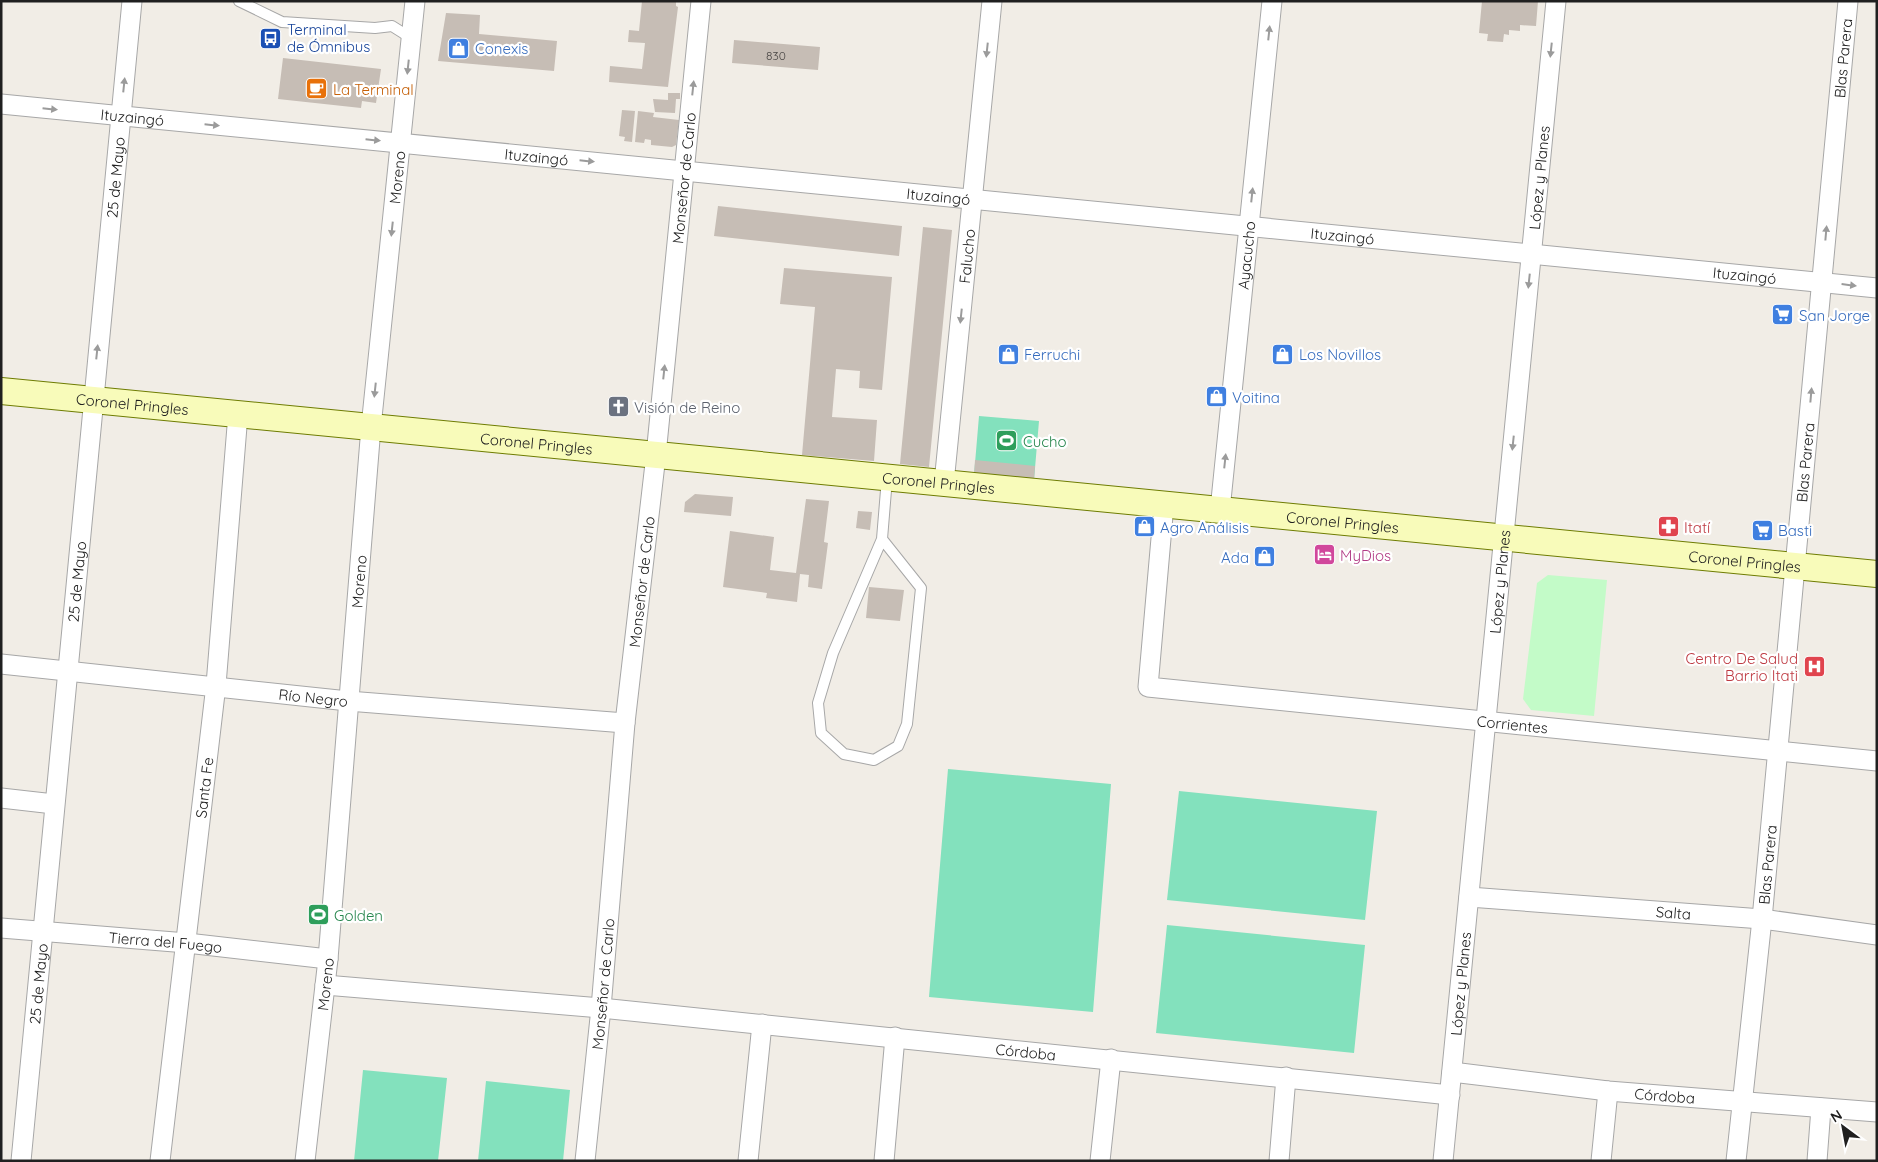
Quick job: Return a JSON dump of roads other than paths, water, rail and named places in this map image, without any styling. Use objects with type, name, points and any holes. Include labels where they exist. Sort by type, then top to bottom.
[{"type":"main road","name":"Coronel Pringles","points":[[1,391],[1877,574]]},
{"type":"street","name":"25 de Mayo","points":[[21,1161],[92,400],[132,1]]},
{"type":"street","name":"Moreno","points":[[305,1161],[328,959],[371,427],[415,1]]},
{"type":"street","name":"Monseñor de Carlo","points":[[585,1161],[601,1008],[625,723],[656,455],[702,1]]},
{"type":"street","name":"Falucho","points":[[944,483],[992,1]]},
{"type":"street","name":"Ayacucho","points":[[1220,510],[1272,1]]},
{"type":"street","name":"López y Planes","points":[[1443,1161],[1556,1]]},
{"type":"street","name":"Blas Parera","points":[[1736,1161],[1762,919],[1848,1]]},
{"type":"street","name":"Ituzaingó","points":[[1,104],[1877,288]]},
{"type":"street","name":"Santa Fe","points":[[160,1161],[216,686],[238,414]]},
{"type":"street","name":"Corrientes","points":[[1164,504],[1148,687],[1877,761]]},
{"type":"street","name":"Río Negro","points":[[1,664],[348,701],[625,723]]},
{"type":"street","points":[[1,798],[54,804]]},
{"type":"street","name":"Salta","points":[[1469,896],[1762,919],[1877,935]]},
{"type":"street","name":"Tierra del Fuego","points":[[1,928],[187,943],[328,959]]},
{"type":"street","points":[[325,985],[601,1008]]},
{"type":"street","name":"Córdoba","points":[[601,1008],[1450,1095]]},
{"type":"street","points":[[748,1161],[762,1024]]},
{"type":"street","points":[[884,1161],[895,1037]]},
{"type":"street","points":[[1100,1161],[1111,1059]]},
{"type":"street","name":"Córdoba","points":[[1452,1072],[1608,1091],[1877,1112]]},
{"type":"street","points":[[1279,1161],[1286,1077]]},
{"type":"street","points":[[1601,1161],[1608,1091]]},
{"type":"street","points":[[1817,1161],[1821,1108]]},
{"type":"lane","points":[[239,1],[282,22],[376,28],[392,26],[411,38]]},
{"type":"lane","points":[[882,539],[921,588],[907,724],[898,746],[874,760],[844,754],[821,734],[818,703],[833,653],[882,539],[887,477]]},
{"type":"place","name":"Terminal de Ómnibus","points":[[271,38]]},
{"type":"place","name":"Conexis","points":[[459,48]]},
{"type":"place","name":"La Terminal","points":[[317,89]]},
{"type":"place","name":"San Jorge","points":[[1783,315]]},
{"type":"place","name":"Ferruchi","points":[[1008,354]]},
{"type":"place","name":"Los Novillos","points":[[1283,354]]},
{"type":"place","name":"Voitina","points":[[1216,397]]},
{"type":"place","name":"Visión de Reino","points":[[618,407]]},
{"type":"place","name":"Cucho","points":[[1007,441]]},
{"type":"place","name":"Agro Análisis","points":[[1144,527]]},
{"type":"place","name":"Itatí","points":[[1668,527]]},
{"type":"place","name":"Basti","points":[[1762,530]]},
{"type":"place","name":"MyDios","points":[[1324,555]]},
{"type":"place","name":"Ada","points":[[1265,557]]},
{"type":"place","name":"Centro De Salud Barrio Itati","points":[[1814,667]]},
{"type":"place","name":"Golden","points":[[318,915]]}]
